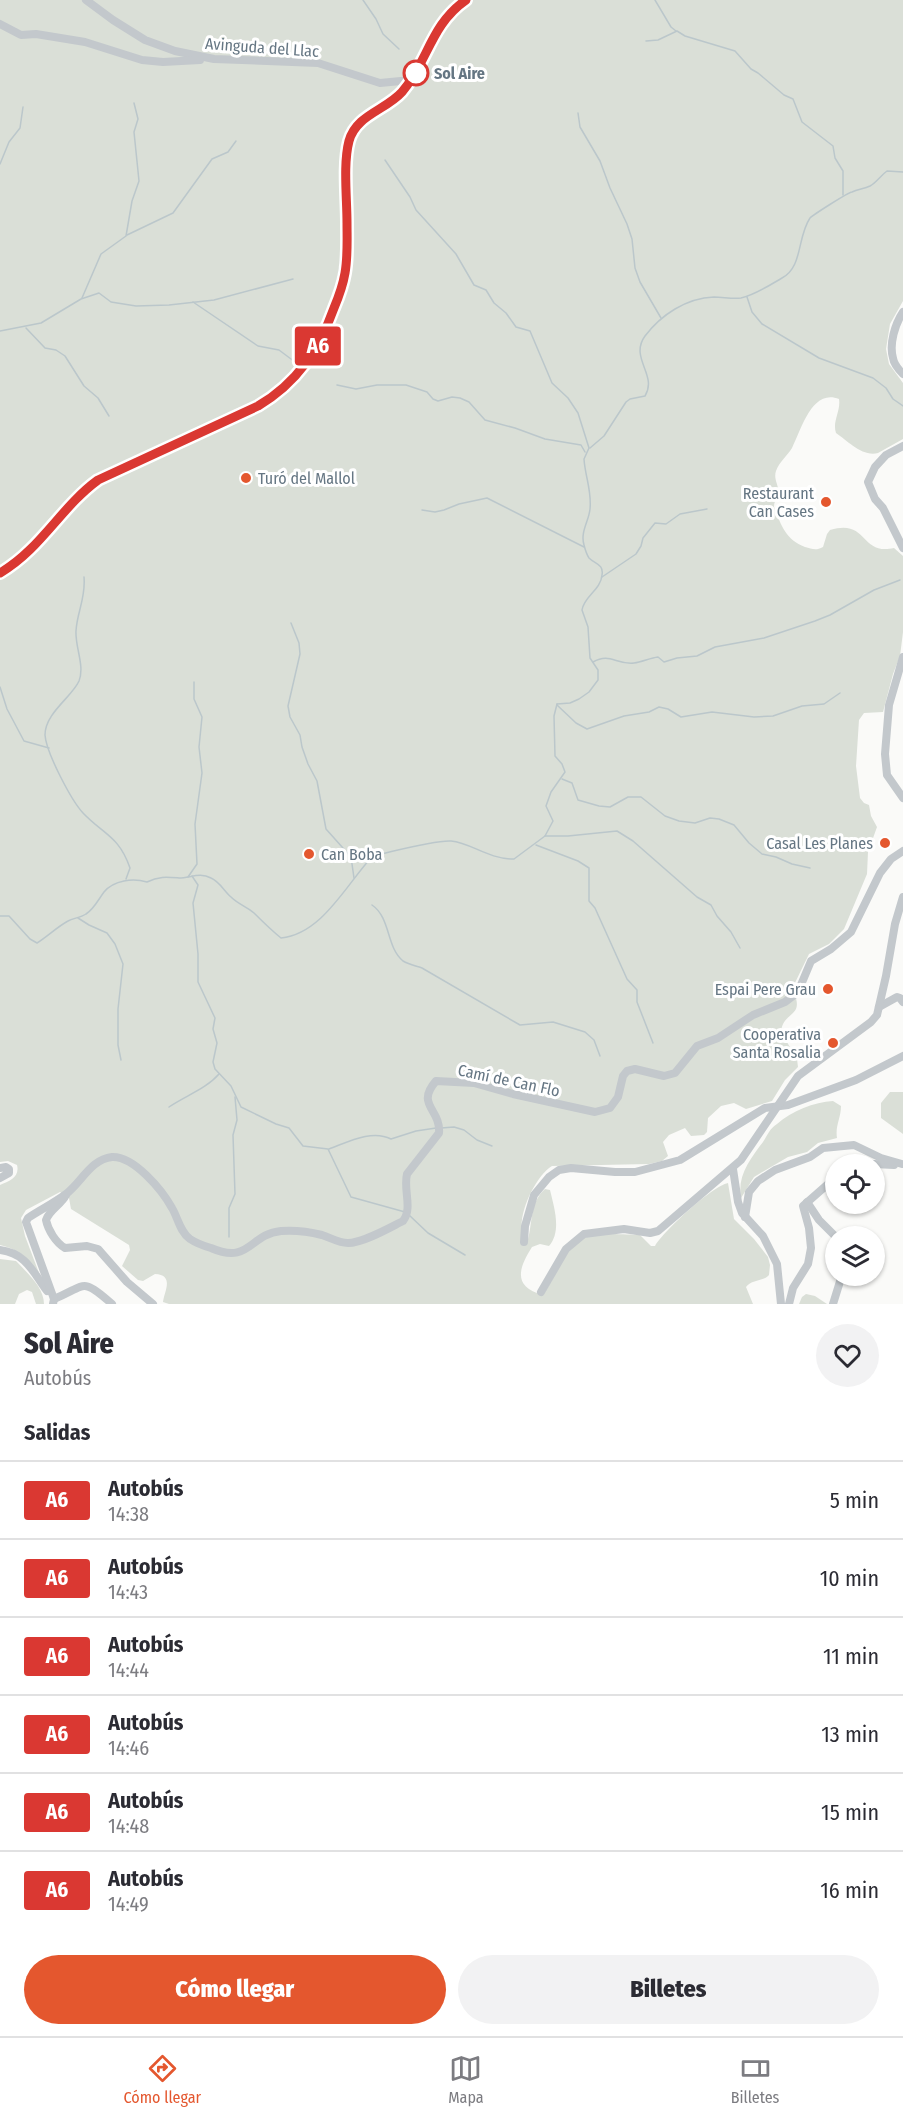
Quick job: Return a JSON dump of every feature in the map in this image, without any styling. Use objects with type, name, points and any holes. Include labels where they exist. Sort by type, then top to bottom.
[{"type":"main road","points":[[0,573],[31,550],[85,490],[98,480],[258,406],[282,391],[302,370],[326,330],[344,280],[347,257],[347,155],[350,138],[359,123],[392,102],[411,80],[440,25],[466,0]]},
{"type":"street","name":"Avinguda del Llac","points":[[86,0],[112,20],[145,40],[175,51],[214,59],[318,63],[374,82],[411,80]]},
{"type":"street","points":[[0,24],[21,35],[36,34],[85,42],[142,60],[163,62],[214,59]]},
{"type":"street","points":[[903,312],[896,327],[892,352],[894,362],[903,374]]},
{"type":"street","points":[[903,446],[886,455],[875,467],[868,482],[903,548]]},
{"type":"street","points":[[903,657],[889,705],[885,754],[887,775],[903,798]]},
{"type":"street","name":"Camí de Can Flo","points":[[67,1194],[100,1161],[112,1157],[120,1158],[136,1166],[157,1187],[171,1206],[185,1235],[195,1242],[224,1254],[239,1252],[266,1235],[284,1231],[316,1234],[350,1243],[359,1240],[403,1221],[406,1217],[408,1208],[405,1182],[407,1174],[439,1133],[438,1120],[427,1103],[429,1089],[436,1081],[474,1083],[595,1112],[610,1108],[618,1097],[623,1076],[627,1071],[635,1069],[664,1076],[675,1073],[697,1046],[718,1038],[753,1015],[785,1002],[798,992],[810,961],[831,950],[851,932],[880,873],[891,859],[903,851]]},
{"type":"street","points":[[541,1292],[567,1249],[584,1234],[624,1229],[650,1233],[658,1231],[733,1169],[781,1105],[798,1076],[871,1022],[877,1015],[895,924],[903,897]]},
{"type":"street","points":[[879,1007],[897,997],[903,1002]]},
{"type":"street","points":[[524,1242],[525,1226],[534,1194],[549,1177],[559,1170],[572,1168],[635,1172],[680,1160],[765,1108],[788,1105],[856,1080],[903,1056]]},
{"type":"street","points":[[745,1217],[749,1192],[758,1181],[775,1170],[810,1157],[824,1148],[854,1145],[881,1158],[902,1164]]},
{"type":"street","points":[[885,1165],[902,1164]]},
{"type":"street","points":[[0,1168],[6,1167],[9,1173],[0,1178]]},
{"type":"street","points":[[733,1169],[738,1202],[745,1217],[763,1236],[777,1264],[780,1304]]},
{"type":"street","points":[[789,1304],[793,1288],[808,1264],[811,1248],[803,1206],[825,1186]]},
{"type":"street","points":[[53,1302],[26,1222],[67,1194]]},
{"type":"street","points":[[67,1194],[46,1220],[59,1244],[65,1248],[87,1246],[98,1249],[127,1282],[153,1304]]},
{"type":"street","points":[[807,1202],[825,1226]]},
{"type":"street","points":[[0,1250],[13,1251],[28,1264],[53,1302]]},
{"type":"street","points":[[53,1302],[82,1285],[90,1286],[112,1304]]},
{"type":"street","points":[[833,1304],[839,1286]]},
{"type":"shaded area","points":[[0,0],[903,0],[903,301],[890,324],[886,349],[889,364],[903,383],[903,439],[878,453],[866,453],[836,433],[839,399],[830,397],[822,399],[809,413],[792,448],[775,474],[778,496],[774,507],[785,531],[798,544],[812,549],[821,548],[830,530],[851,529],[875,547],[894,548],[903,556],[903,632],[900,656],[883,712],[864,713],[859,720],[856,766],[860,798],[869,805],[871,816],[877,827],[868,852],[867,874],[844,929],[829,944],[809,954],[792,989],[796,998],[796,1010],[786,1020],[781,1032],[797,1059],[798,1067],[785,1080],[772,1101],[746,1109],[734,1103],[721,1106],[708,1118],[707,1132],[704,1135],[691,1136],[685,1128],[669,1135],[663,1142],[668,1156],[662,1161],[649,1164],[552,1166],[538,1180],[523,1214],[523,1235],[527,1243],[536,1201],[545,1189],[550,1190],[556,1219],[553,1240],[549,1246],[540,1244],[532,1247],[521,1270],[523,1282],[527,1287],[543,1295],[574,1244],[579,1240],[600,1234],[640,1235],[651,1246],[655,1246],[689,1210],[711,1192],[728,1183],[734,1219],[754,1239],[768,1257],[770,1265],[769,1275],[746,1287],[753,1304],[169,1304],[163,1302],[167,1285],[165,1277],[155,1274],[143,1281],[138,1280],[122,1266],[130,1250],[129,1245],[71,1209],[69,1198],[60,1192],[26,1210],[21,1218],[39,1273],[18,1252],[0,1245],[0,1185],[13,1178],[18,1169],[17,1165],[8,1161],[0,1162]]},
{"type":"shaded area","points":[[890,1092],[903,1092],[903,1134],[881,1118],[881,1103]]},
{"type":"shaded area","points":[[833,1101],[841,1106],[837,1138],[818,1143],[807,1152],[788,1157],[754,1177],[741,1198],[741,1182],[746,1168],[772,1128],[789,1115],[804,1108]]},
{"type":"shaded area","points":[[0,1259],[16,1261],[30,1275],[41,1292],[44,1304],[36,1304],[32,1292],[27,1290],[19,1294],[15,1304],[0,1304]]},
{"type":"shaded area","points":[[806,1294],[815,1296],[827,1304],[799,1304]]},
{"type":"waterway","points":[[363,0],[383,34],[399,49]]},
{"type":"waterway","points":[[655,0],[671,27],[676,31]]},
{"type":"waterway","points":[[646,41],[658,40],[677,31],[685,36],[735,51],[751,69],[784,95],[793,99],[802,122],[833,146],[835,158],[843,171],[843,195]]},
{"type":"waterway","points":[[82,298],[101,254],[126,236],[132,201],[139,181],[134,132],[138,119],[134,103]]},
{"type":"waterway","points":[[0,164],[9,142],[20,128],[23,107]]},
{"type":"waterway","points":[[578,113],[580,127],[600,161],[627,224],[632,239],[635,268],[640,282],[661,318]]},
{"type":"waterway","points":[[127,235],[173,213],[212,159],[228,152],[236,141]]},
{"type":"waterway","points":[[385,160],[416,210],[456,254],[474,285],[486,290],[494,303],[506,313],[516,327],[530,331],[552,383],[568,398],[578,413],[589,448],[584,459],[590,509],[583,540],[589,558],[600,566],[602,571],[599,585],[583,605],[582,610],[588,627],[590,658],[598,670],[598,680],[589,692],[579,699],[570,703],[557,704]]},
{"type":"waterway","points":[[590,448],[604,436],[626,402],[645,396],[648,381],[640,352],[641,344],[651,328],[684,304],[704,298],[746,297],[782,278],[789,273],[797,259],[803,234],[810,218],[849,193],[875,183],[887,171],[903,172]]},
{"type":"waterway","points":[[0,331],[41,323],[81,299],[99,293],[111,302],[136,306],[169,305],[214,300],[293,279]]},
{"type":"waterway","points":[[747,297],[752,312],[762,324],[819,358],[873,378],[903,406]]},
{"type":"waterway","points":[[193,302],[258,346],[279,350],[295,362]]},
{"type":"waterway","points":[[26,328],[45,348],[56,350],[65,356],[84,386],[98,398],[109,416]]},
{"type":"waterway","points":[[337,385],[356,389],[377,385],[406,385],[427,392],[438,401],[452,397],[460,398],[469,402],[485,420],[545,439],[581,445],[585,452]]},
{"type":"waterway","points":[[422,510],[435,512],[487,498],[584,547]]},
{"type":"waterway","points":[[602,577],[636,554],[643,538],[655,523],[666,524],[680,514],[707,509]]},
{"type":"waterway","points":[[84,577],[84,592],[76,631],[81,675],[76,687],[49,720],[46,727],[46,743],[54,764],[78,807],[116,842],[126,857],[130,868],[126,879]]},
{"type":"waterway","points":[[593,662],[609,658],[634,663],[658,657],[664,662],[697,656],[715,647],[764,638],[815,621],[874,590],[900,580]]},
{"type":"waterway","points":[[291,623],[299,643],[300,654],[288,706],[290,717],[300,735],[308,764],[317,781],[326,829],[351,857],[354,878]]},
{"type":"waterway","points":[[188,877],[197,864],[195,824],[202,773],[199,747],[202,717],[194,699],[194,682]]},
{"type":"waterway","points":[[0,687],[7,709],[24,741],[49,748]]},
{"type":"waterway","points":[[557,705],[576,723],[587,729],[624,716],[649,712],[659,707],[668,709],[681,717],[712,712],[754,717],[773,716],[802,706],[824,704],[840,693]]},
{"type":"waterway","points":[[0,916],[9,916],[30,939],[37,943],[64,923],[89,912],[104,892],[113,885],[130,880],[147,882],[163,877],[203,875],[217,882],[228,895],[254,913],[281,938],[295,935],[320,919],[370,859],[377,855],[425,844],[451,841],[488,854],[514,859],[545,836],[553,821],[546,806],[551,792],[565,772],[555,756],[554,716],[557,704]]},
{"type":"waterway","points":[[562,779],[572,783],[578,800],[599,806],[610,807],[628,797],[641,797],[665,816],[679,821],[695,823],[710,818],[719,819],[734,825],[762,854],[810,868]]},
{"type":"waterway","points":[[545,836],[617,831],[633,841],[697,897],[711,905],[740,948]]},
{"type":"waterway","points":[[536,845],[578,861],[589,868],[589,901],[595,908],[627,979],[637,990],[637,1002],[653,1043]]},
{"type":"waterway","points":[[192,876],[198,885],[193,903],[198,982],[215,1018],[213,1029],[217,1043],[213,1062],[215,1069],[231,1086],[241,1107],[289,1128],[303,1146],[328,1149],[351,1197],[405,1212]]},
{"type":"waterway","points":[[372,905],[382,917],[394,948],[403,961],[422,968],[520,1025],[553,1022],[585,1032],[594,1040],[600,1056]]},
{"type":"waterway","points":[[78,918],[107,933],[115,944],[123,964],[118,1009],[118,1045],[121,1060]]},
{"type":"waterway","points":[[169,1107],[202,1088],[219,1074]]},
{"type":"waterway","points":[[229,1237],[229,1208],[235,1194],[233,1135],[237,1120],[235,1097]]},
{"type":"waterway","points":[[441,1128],[454,1127],[464,1130],[477,1140],[492,1146]]},
{"type":"waterway","points":[[329,1149],[368,1136],[384,1136],[391,1139],[416,1131],[436,1128]]},
{"type":"waterway","points":[[409,1215],[428,1233],[465,1255]]},
{"type":"bus line","name":"A6","points":[[0,573],[31,550],[85,490],[98,480],[258,406],[282,391],[302,370],[326,330],[344,280],[347,257],[347,155],[352,134],[362,120],[392,102],[401,93],[416,73],[440,25],[466,0]]},
{"type":"place","name":"Sol Aire","points":[[416,73]]},
{"type":"place","name":"Turó del Mallol","points":[[246,478]]},
{"type":"place","name":"Restaurant Can Cases","points":[[826,502]]},
{"type":"place","name":"Casal Les Planes","points":[[885,843]]},
{"type":"place","name":"Can Boba","points":[[309,854]]},
{"type":"place","name":"Espai Pere Grau","points":[[828,989]]},
{"type":"place","name":"Cooperativa Santa Rosalia","points":[[833,1043]]}]
